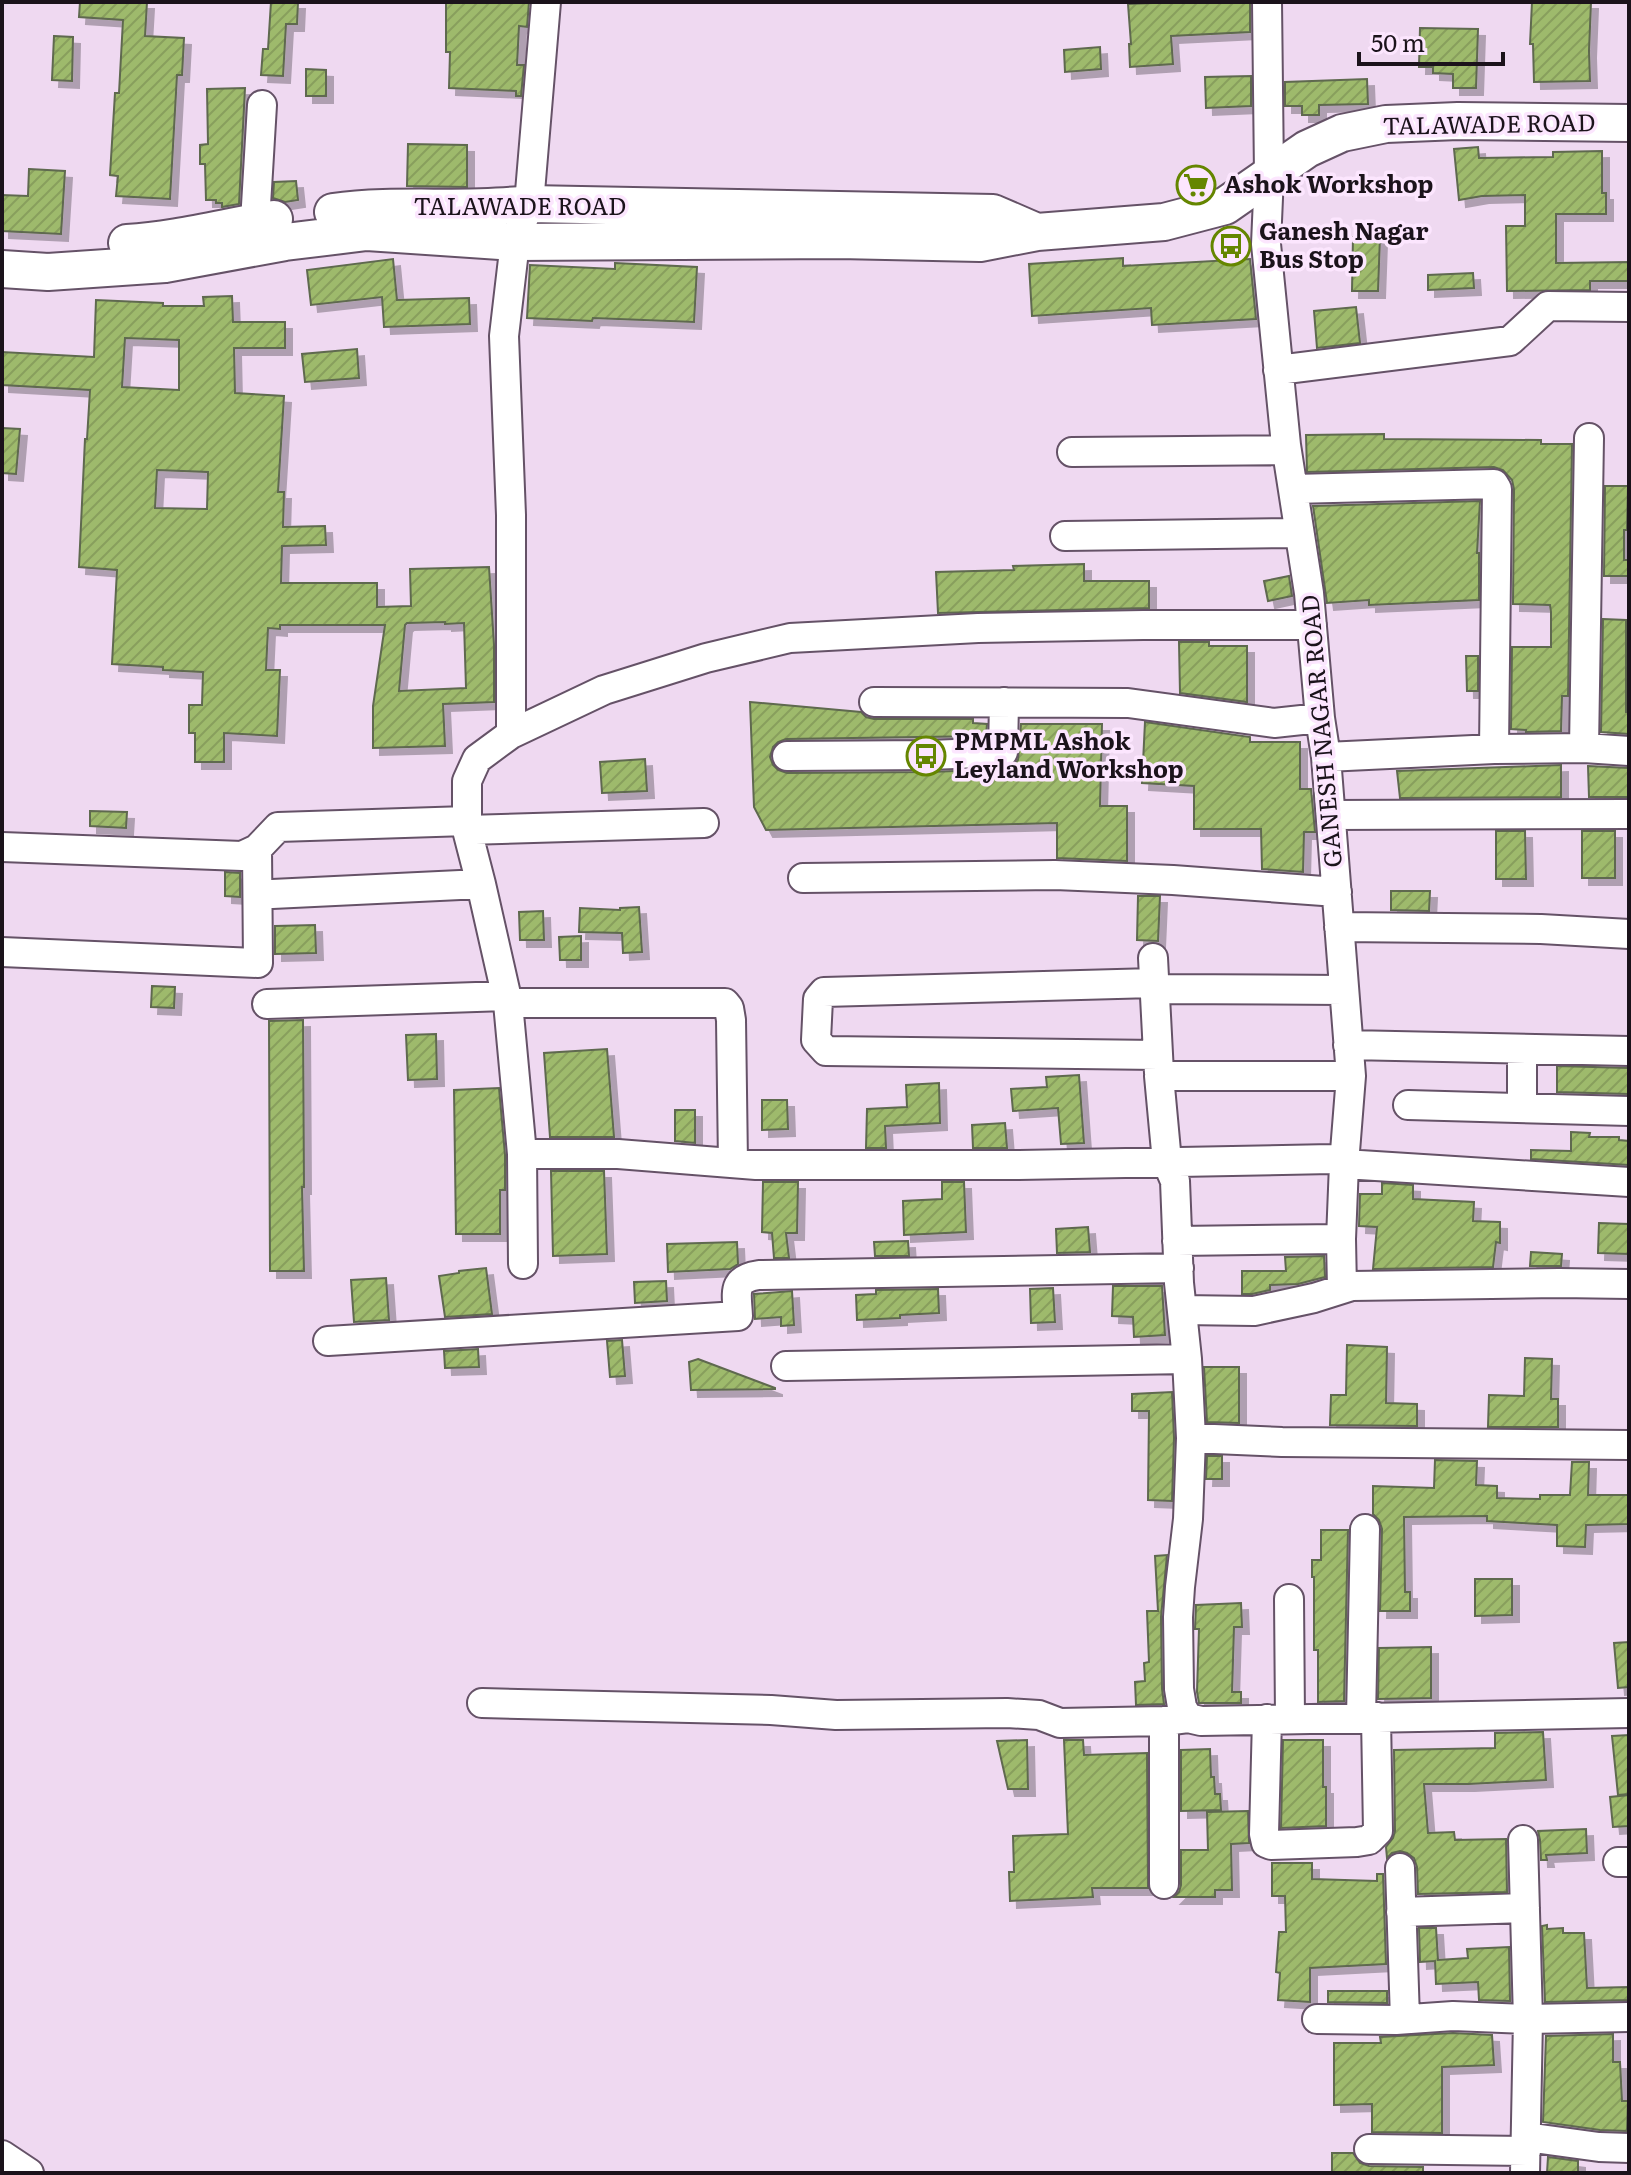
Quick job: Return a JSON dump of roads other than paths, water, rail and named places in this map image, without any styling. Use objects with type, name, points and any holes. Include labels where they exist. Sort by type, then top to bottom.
[{"type":"main road","name":"TALAWADE ROAD","points":[[2,269],[48,272],[165,264],[285,242],[367,232],[515,242],[839,240],[980,243],[1037,232],[1164,222],[1225,206],[1307,149],[1342,133],[1386,124],[1458,121],[1629,123]]},
{"type":"main road","name":"TALAWADE ROAD","points":[[2,245],[49,248],[162,240],[255,222],[365,207],[502,207],[529,204],[993,213],[1037,232]]},
{"type":"street","points":[[511,734],[511,515],[504,336],[515,242],[529,204],[546,2]]},
{"type":"street","name":"GANESH NAGAR ROAD","points":[[1267,2],[1269,175],[1266,244],[1286,450],[1312,625],[1326,757],[1351,1076],[1344,1164],[1342,1289]]},
{"type":"street","points":[[255,222],[262,105]]},
{"type":"street","points":[[1278,370],[1510,341],[1548,306],[1629,307]]},
{"type":"street","points":[[1584,748],[1589,438]]},
{"type":"street","points":[[1072,452],[1286,450]]},
{"type":"street","points":[[1293,489],[1494,484],[1497,489],[1494,749]]},
{"type":"street","points":[[1065,536],[1299,533]]},
{"type":"street","points":[[523,1264],[522,1154],[507,1000],[467,826],[467,781],[477,759],[511,734],[604,690],[706,658],[790,638],[993,628],[1312,625]]},
{"type":"street","points":[[874,702],[1128,703],[1274,723],[1320,718]]},
{"type":"street","points":[[787,756],[1003,752],[1004,702]]},
{"type":"street","points":[[1326,757],[1494,749],[1629,751]]},
{"type":"street","points":[[1331,815],[1629,814]]},
{"type":"street","points":[[2,847],[242,856],[257,849],[278,827],[704,823]]},
{"type":"street","points":[[2,952],[258,963],[257,849]]},
{"type":"street","points":[[803,878],[1055,875],[1337,892]]},
{"type":"street","points":[[272,894],[481,884]]},
{"type":"street","points":[[1339,927],[1541,929],[1629,934]]},
{"type":"street","points":[[1344,990],[1154,977],[824,992],[818,999],[816,1040],[826,1051],[1351,1076]]},
{"type":"street","points":[[1154,977],[1167,1162],[1175,1181],[1191,1438],[1188,1519],[1178,1617],[1182,1707],[1176,1719],[1164,1884]]},
{"type":"street","points":[[267,1004],[507,1000],[725,1003],[731,1020],[733,1163]]},
{"type":"street","points":[[1348,1045],[1629,1051]]},
{"type":"street","points":[[1522,1049],[1522,1107]]},
{"type":"street","points":[[1408,1105],[1629,1111]]},
{"type":"street","points":[[522,1154],[618,1154],[756,1165],[1019,1165],[1332,1159],[1344,1164],[1629,1182]]},
{"type":"street","points":[[328,1341],[738,1316],[736,1289],[740,1281],[759,1275],[1178,1254],[1341,1239]]},
{"type":"street","points":[[1182,1310],[1254,1311],[1368,1285],[1629,1284]]},
{"type":"street","points":[[786,1366],[1187,1359]]},
{"type":"street","points":[[1191,1438],[1282,1442],[1629,1445]]},
{"type":"street","points":[[1289,1599],[1264,1834],[1266,1843],[1357,1842],[1375,1836],[1378,1831],[1368,1717],[1365,1529]]},
{"type":"street","points":[[482,1703],[771,1710],[836,1715],[1007,1713],[1039,1715],[1060,1723],[1629,1713]]},
{"type":"street","points":[[1523,1840],[1528,2019],[1526,2154]]},
{"type":"street","points":[[1400,1868],[1405,2019]]},
{"type":"street","points":[[1401,1912],[1525,1908]]},
{"type":"street","points":[[1317,2019],[1629,2017]]},
{"type":"street","points":[[1369,2149],[1452,2162],[1599,2147],[1629,2148]]},
{"type":"street","points":[[2,2155],[29,2173]]},
{"type":"place","name":"Ashok Workshop","points":[[1196,185]]},
{"type":"place","name":"Ganesh Nagar Bus Stop","points":[[1231,246]]},
{"type":"place","name":"PMPML Ashok Leyland Workshop","points":[[926,756]]}]
